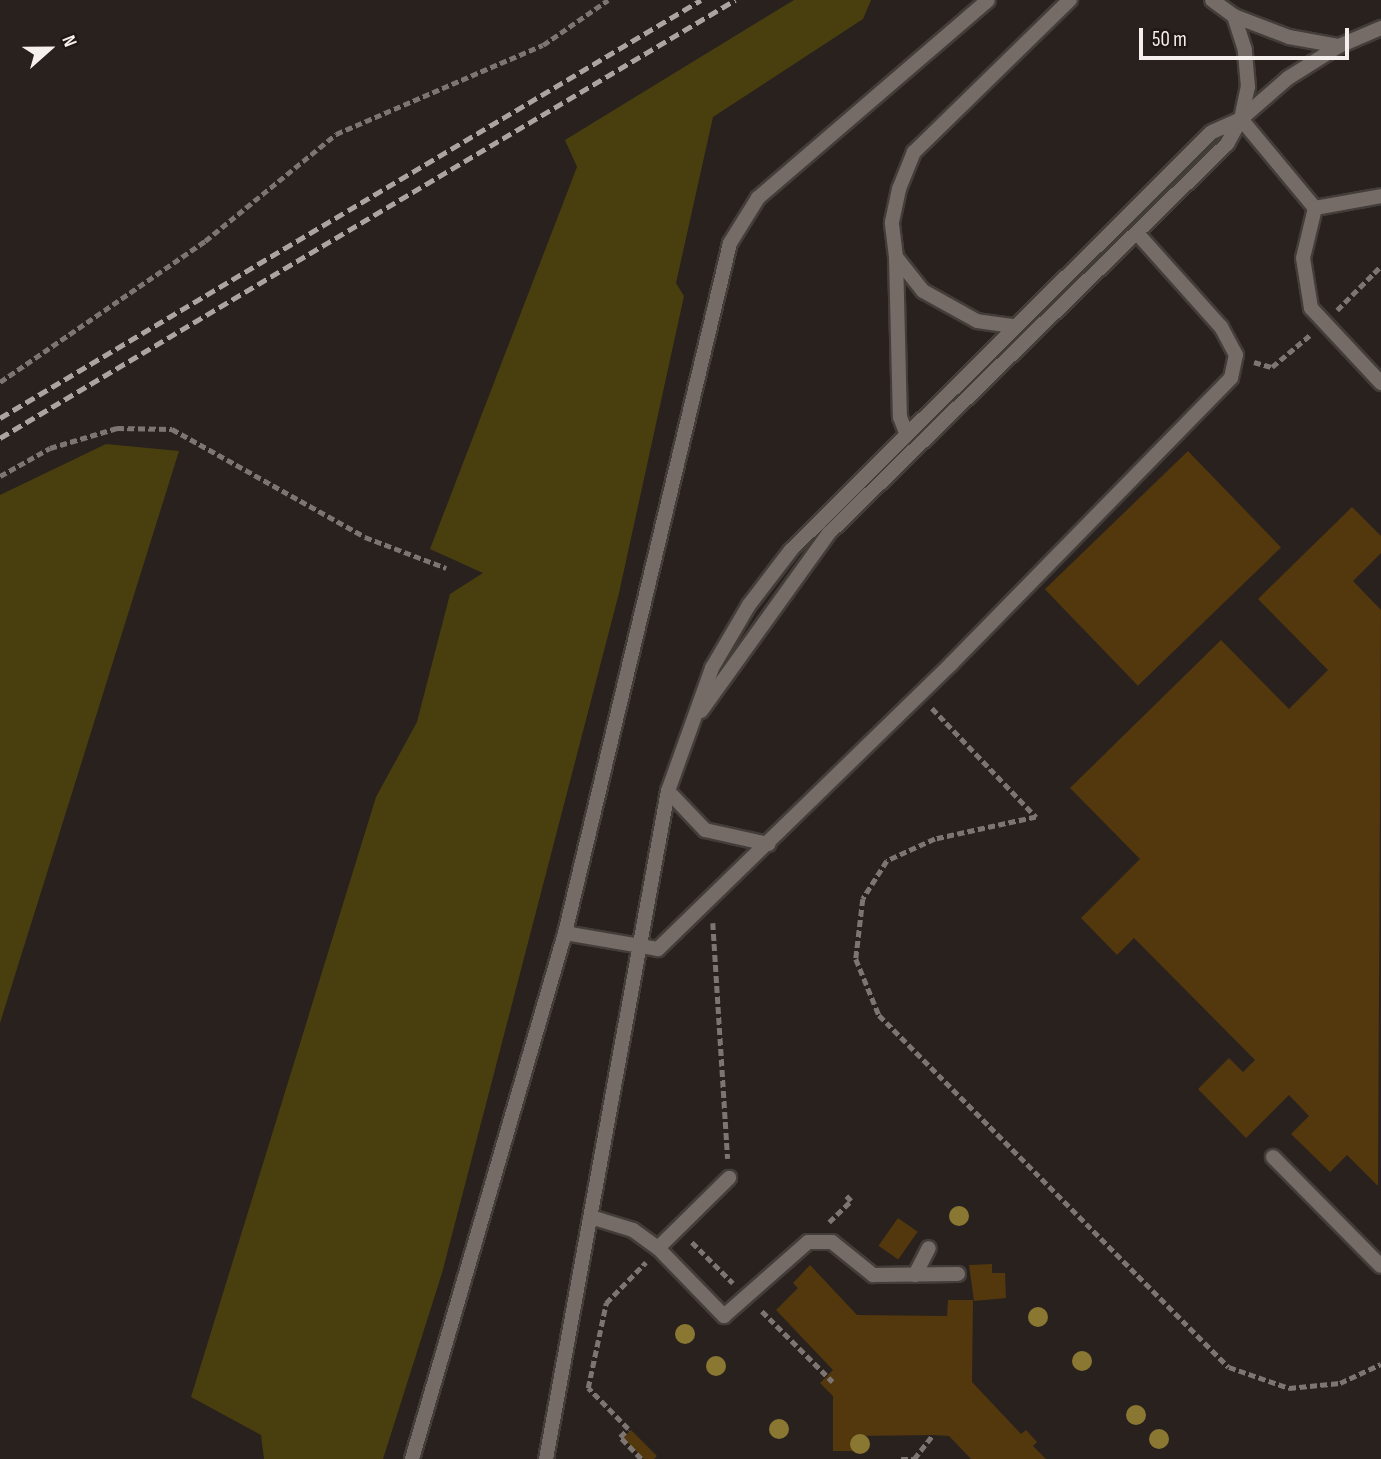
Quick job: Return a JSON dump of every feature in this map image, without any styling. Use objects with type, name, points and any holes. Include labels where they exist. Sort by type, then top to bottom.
[{"type":"lane","points":[[412,1459],[565,933],[730,243],[758,198],[988,0]]},
{"type":"lane","points":[[906,433],[900,417],[897,257],[892,222],[899,189],[914,152],[1070,0]]},
{"type":"lane","points":[[1212,0],[1234,16],[1289,37],[1339,46]]},
{"type":"lane","points":[[683,739],[739,653],[829,533],[1227,144],[1241,119],[1248,87],[1245,50],[1234,16]]},
{"type":"lane","points":[[546,1459],[637,947],[668,791],[683,739],[712,668],[750,605],[791,550],[1012,326],[1212,132],[1241,119],[1288,78],[1339,46],[1381,28]]},
{"type":"lane","points":[[1241,119],[1315,208]]},
{"type":"lane","points":[[1315,208],[1381,196]]},
{"type":"lane","points":[[1315,208],[1303,258],[1311,308],[1381,383]]},
{"type":"lane","points":[[565,933],[658,949],[920,696],[1231,378],[1236,355],[1221,327],[1137,233]]},
{"type":"lane","points":[[897,257],[923,291],[951,310],[977,321],[1012,326]]},
{"type":"lane","points":[[668,791],[705,830],[768,844]]},
{"type":"lane","points":[[1273,1157],[1381,1266]]},
{"type":"lane","points":[[658,1248],[729,1178]]},
{"type":"lane","points":[[591,1217],[633,1230],[658,1248],[724,1315],[807,1242],[832,1242],[873,1275],[958,1275]]},
{"type":"lane","points":[[915,1275],[929,1248]]},
{"type":"path","points":[[0,382],[205,241],[336,134],[543,45],[608,0]]},
{"type":"path","points":[[0,476],[50,448],[117,428],[172,429],[365,537],[446,568]]},
{"type":"path","points":[[920,696],[1037,817],[935,839],[887,861],[863,899],[856,959],[879,1015],[1229,1367],[1289,1388],[1340,1383],[1381,1364]]},
{"type":"path","points":[[711,898],[729,1178]]},
{"type":"path","points":[[641,1459],[620,1437],[628,1429],[588,1388],[606,1303],[658,1248]]},
{"type":"path","points":[[901,1459],[915,1459],[933,1435]]},
{"type":"shaded area","points":[[794,0],[871,0],[863,19],[713,117],[676,283],[684,296],[619,593],[442,1273],[383,1459],[264,1459],[261,1435],[191,1397],[376,797],[417,722],[450,594],[483,573],[430,549],[577,167],[565,140]]},
{"type":"shaded area","points":[[106,444],[179,451],[0,1023],[0,495]]},
{"type":"building","points":[[1188,451],[1281,547],[1138,686],[1045,589]]},
{"type":"building","points":[[1352,507],[1381,536],[1381,553],[1353,581],[1381,610],[1378,1186],[1347,1155],[1330,1172],[1291,1134],[1309,1116],[1289,1095],[1246,1138],[1198,1089],[1229,1058],[1243,1072],[1255,1060],[1134,938],[1117,955],[1081,918],[1140,859],[1070,788],[1221,640],[1289,709],[1328,670],[1258,599]]},
{"type":"building","points":[[898,1218],[918,1232],[898,1260],[878,1246]]},
{"type":"building","points":[[992,1264],[992,1273],[1005,1273],[1006,1298],[974,1301],[969,1265]]},
{"type":"building","points":[[810,1265],[857,1315],[947,1316],[948,1300],[973,1300],[972,1382],[1021,1434],[1026,1430],[1037,1442],[1033,1446],[1046,1459],[971,1459],[949,1436],[933,1435],[857,1436],[858,1451],[833,1451],[833,1396],[820,1383],[833,1370],[776,1310],[798,1288],[793,1283]]},
{"type":"building","points":[[631,1430],[657,1456],[654,1459],[644,1459],[623,1438]]},
{"type":"railway","points":[[0,418],[701,0]]},
{"type":"railway","points":[[0,438],[735,0]]}]
